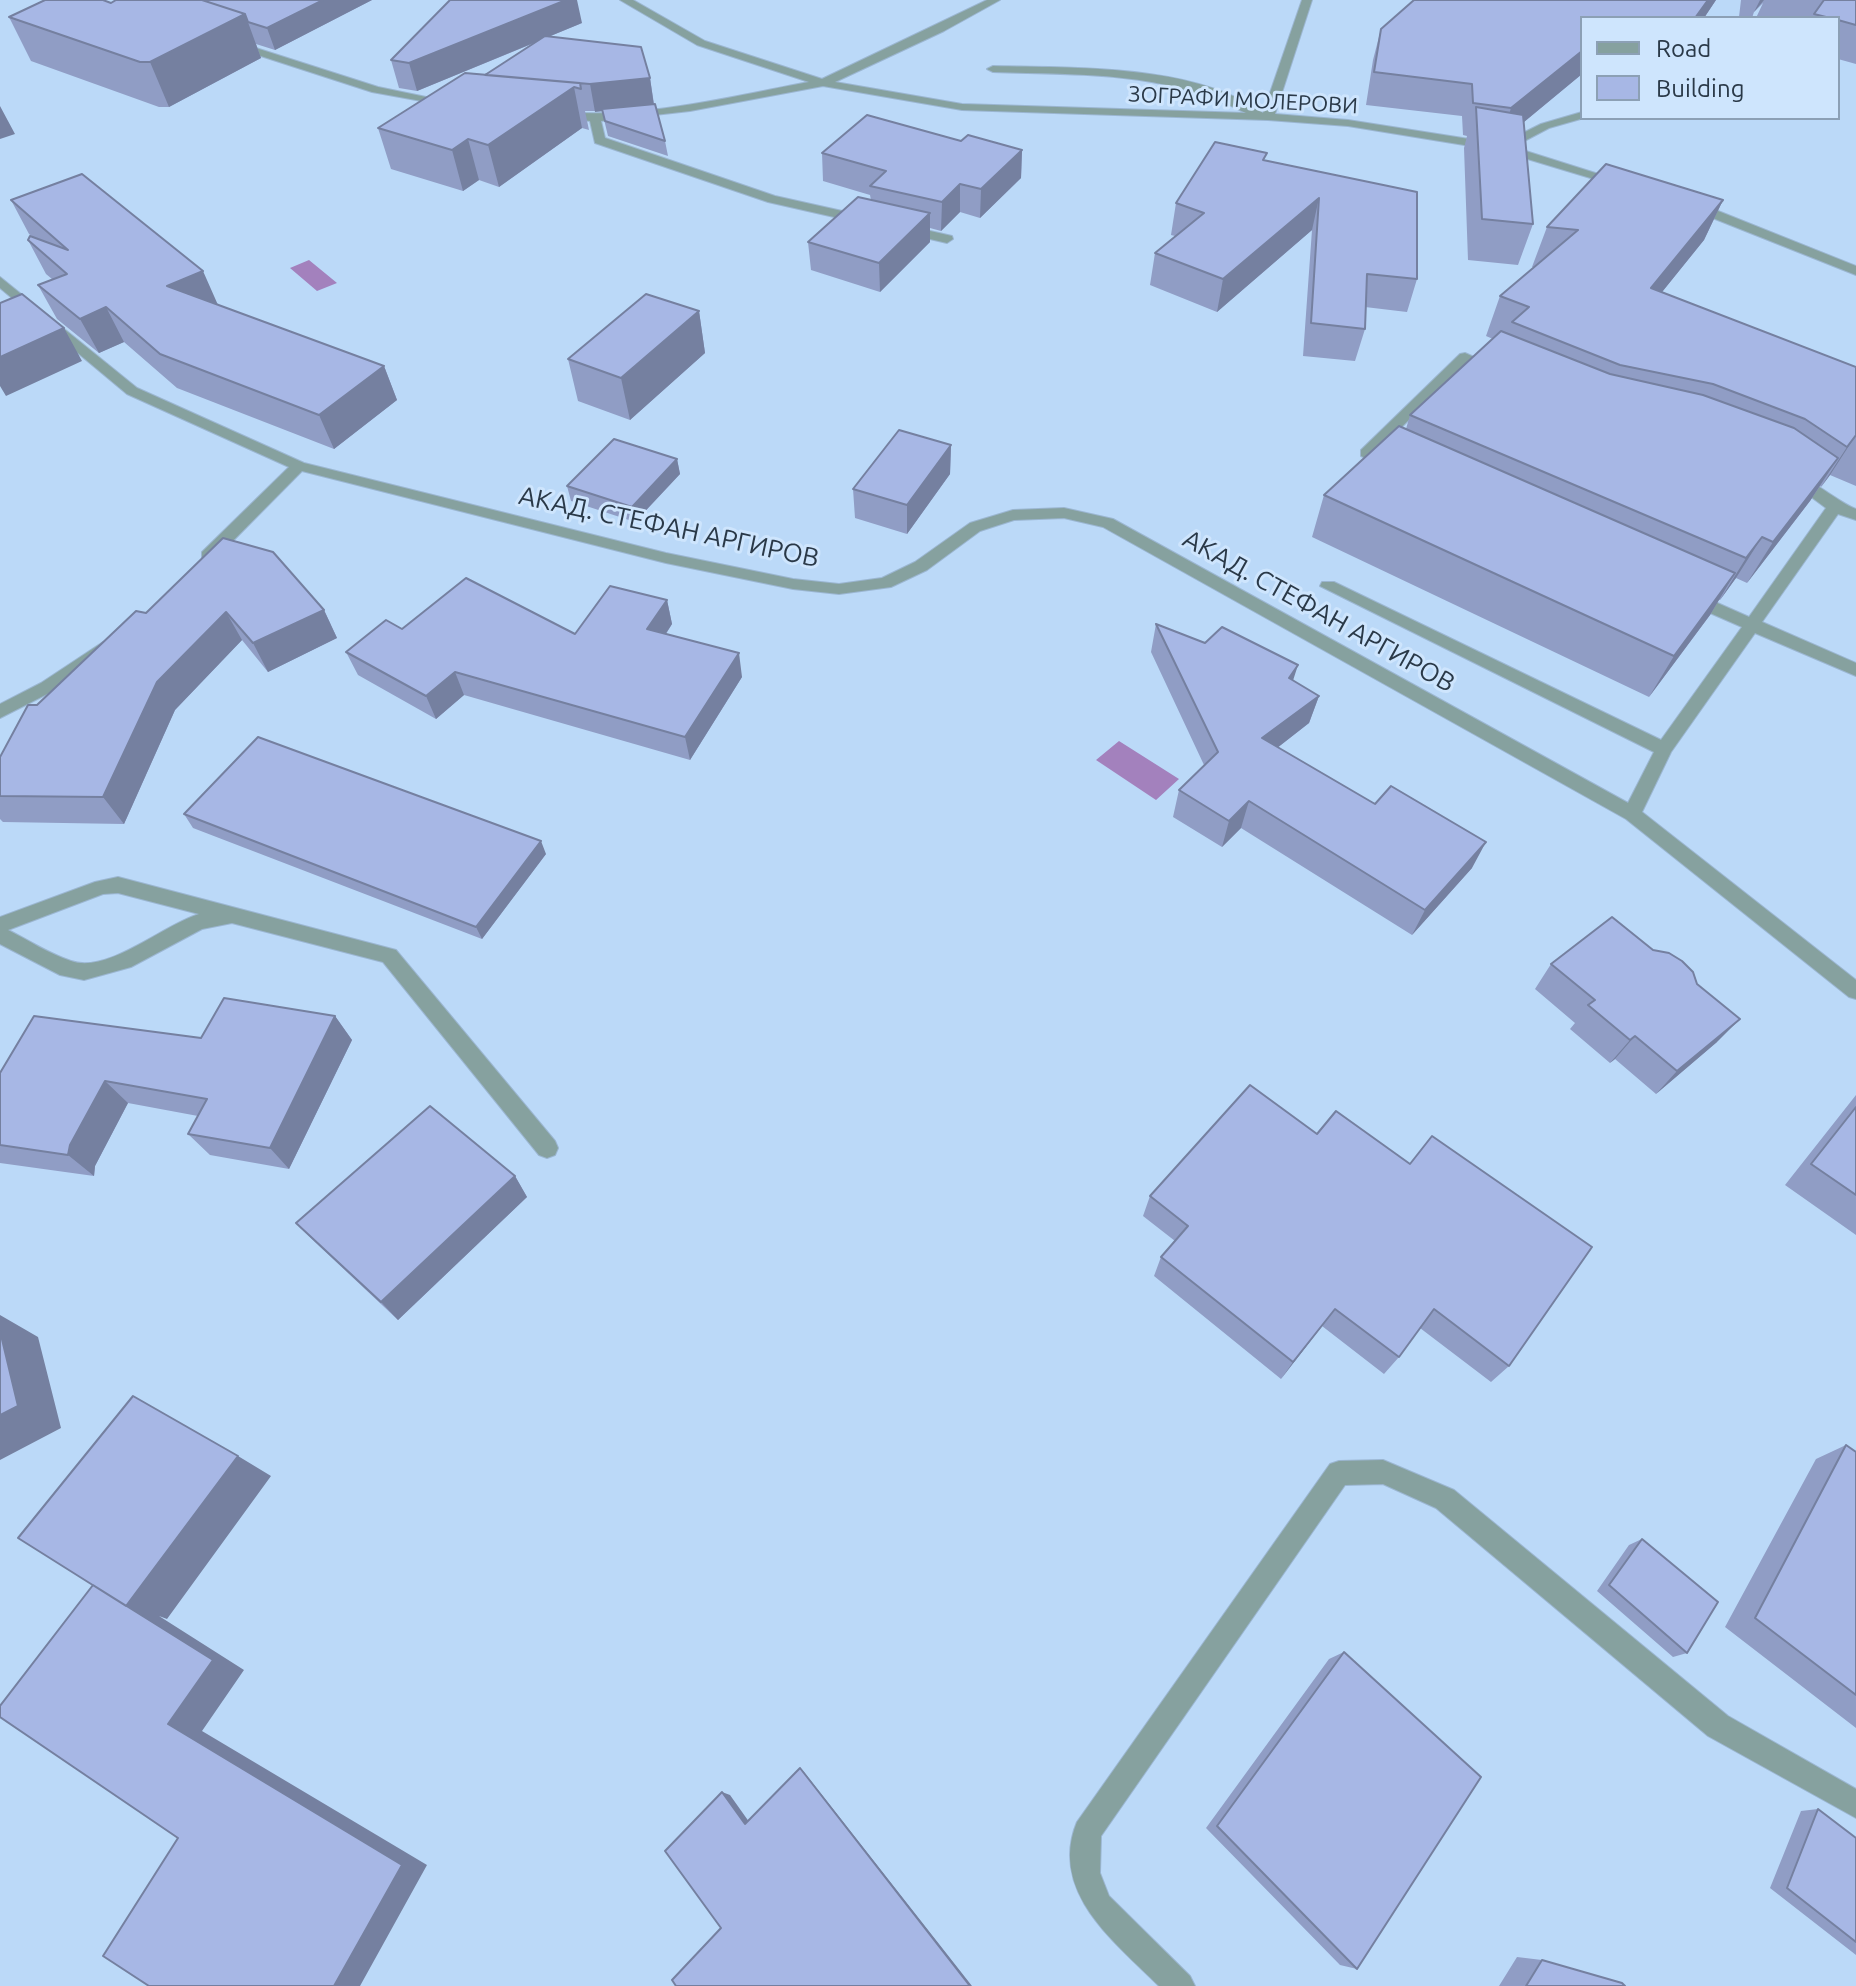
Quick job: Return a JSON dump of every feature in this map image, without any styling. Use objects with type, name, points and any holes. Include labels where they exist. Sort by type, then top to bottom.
[{"type":"street","name":"ЗОГРАФИ МОЛЕРОВИ","points":[[625,0],[701,43],[823,83],[962,107],[1267,117],[1348,123],[1503,148],[1637,187]]},
{"type":"street","points":[[549,114],[595,118],[690,108],[823,83],[995,0]]},
{"type":"street","points":[[993,69],[1132,73],[1217,94],[1267,117],[1307,0]]},
{"type":"street","points":[[217,38],[376,90],[458,105]]},
{"type":"street","points":[[1503,148],[1545,126],[1580,116]]},
{"type":"street","points":[[595,118],[599,140],[772,199],[874,222]]},
{"type":"street","points":[[1682,202],[1856,271]]},
{"type":"street","points":[[889,226],[947,239]]},
{"type":"street","name":"АКАД. СТЕФАН АРГИРОВ","points":[[0,281],[132,391],[299,466],[666,558],[793,584],[839,589],[885,583],[921,566],[975,527],[1013,515],[1064,513],[1108,523],[1632,814],[1856,991]]},
{"type":"street","points":[[1409,472],[1366,453],[1465,357],[1509,375]]},
{"type":"street","points":[[1775,465],[1835,507],[1856,515]]},
{"type":"street","points":[[201,563],[299,466]]},
{"type":"street","points":[[1632,814],[1664,749],[1835,507]]},
{"type":"street","points":[[1328,586],[1664,749]]},
{"type":"street","points":[[1680,593],[1856,670]]},
{"type":"street","points":[[0,712],[47,687],[121,635]]},
{"type":"street","points":[[0,925],[102,887],[118,885],[389,956],[547,1148]]},
{"type":"street","points":[[0,935],[67,969],[84,972],[104,969],[124,961],[198,922],[235,914]]},
{"type":"street","points":[[1180,1986],[1099,1906],[1086,1873],[1087,1832],[1339,1473],[1383,1472],[1445,1499],[1718,1726],[1856,1804]]},
{"type":"shaded area","points":[[309,260],[337,283],[317,291],[290,268]]},
{"type":"shaded area","points":[[1119,741],[1179,779],[1156,800],[1096,760]]},
{"type":"building","points":[[45,0],[103,0],[111,3],[116,0],[202,0],[245,14],[150,62],[140,62],[9,17]]},
{"type":"building","points":[[202,0],[323,0],[267,28],[248,22],[245,14]]},
{"type":"building","points":[[450,0],[566,0],[409,63],[391,60]]},
{"type":"building","points":[[1414,0],[1708,0],[1696,16],[1580,16],[1580,53],[1511,108],[1473,103],[1472,84],[1374,72],[1381,29]]},
{"type":"building","points":[[1824,0],[1856,0],[1856,25],[1840,21],[1840,16],[1814,14]]},
{"type":"building","points":[[545,36],[641,47],[650,78],[590,84],[485,75]]},
{"type":"building","points":[[465,73],[580,83],[581,89],[574,87],[488,145],[468,139],[452,150],[378,128]]},
{"type":"building","points":[[655,104],[665,141],[605,121],[602,109]]},
{"type":"building","points":[[1476,107],[1523,115],[1533,224],[1482,219]]},
{"type":"building","points":[[867,115],[961,141],[968,135],[1022,150],[981,189],[960,184],[942,202],[870,186],[886,171],[822,153]]},
{"type":"building","points":[[1215,142],[1267,153],[1263,160],[1417,192],[1417,279],[1367,274],[1365,329],[1311,323],[1319,198],[1223,279],[1155,253],[1204,213],[1176,203]]},
{"type":"building","points":[[1606,164],[1723,200],[1651,288],[1856,367],[1856,435],[1847,447],[1805,419],[1713,384],[1620,365],[1512,322],[1529,307],[1500,296],[1578,230],[1547,227]]},
{"type":"building","points":[[82,174],[203,271],[167,286],[384,366],[319,415],[160,354],[106,307],[80,319],[38,285],[67,274],[28,240],[30,236],[68,250],[11,200]]},
{"type":"building","points":[[858,197],[930,213],[879,263],[808,242]]},
{"type":"building","points":[[22,294],[64,328],[0,357],[0,303]]},
{"type":"building","points":[[646,294],[699,311],[621,378],[568,359]]},
{"type":"building","points":[[1501,331],[1610,374],[1703,395],[1794,428],[1838,458],[1773,542],[1762,537],[1746,558],[1410,415]]},
{"type":"building","points":[[1399,426],[1735,573],[1674,656],[1324,495]]},
{"type":"building","points":[[899,430],[951,445],[907,505],[853,489]]},
{"type":"building","points":[[614,439],[677,459],[632,507],[567,486]]},
{"type":"building","points":[[223,538],[273,552],[324,610],[253,643],[226,612],[157,682],[103,797],[0,796],[0,757],[28,705],[37,705],[136,611],[146,613]]},
{"type":"building","points":[[466,578],[575,634],[610,586],[667,600],[647,629],[739,653],[685,737],[455,672],[426,696],[346,652],[386,620],[402,629]]},
{"type":"building","points":[[1156,624],[1205,643],[1222,627],[1298,665],[1289,678],[1319,696],[1262,738],[1375,804],[1391,786],[1486,842],[1425,910],[1249,801],[1229,821],[1179,790],[1218,752]]},
{"type":"building","points":[[258,737],[541,841],[476,927],[184,814]]},
{"type":"building","points":[[1612,917],[1653,950],[1669,953],[1682,961],[1693,972],[1697,984],[1740,1019],[1677,1071],[1635,1036],[1630,1040],[1588,1005],[1595,1000],[1551,964]]},
{"type":"building","points":[[224,998],[335,1016],[270,1148],[188,1134],[207,1099],[105,1081],[70,1145],[68,1155],[0,1145],[0,1073],[34,1016],[201,1038]]},
{"type":"building","points":[[1250,1085],[1317,1134],[1336,1111],[1410,1164],[1432,1136],[1592,1247],[1509,1366],[1434,1309],[1399,1357],[1335,1309],[1293,1362],[1161,1257],[1188,1226],[1150,1196]]},
{"type":"building","points":[[430,1106],[515,1176],[381,1302],[296,1223]]},
{"type":"building","points":[[1856,1107],[1856,1195],[1811,1164]]},
{"type":"building","points":[[0,1331],[18,1406],[0,1415]]},
{"type":"building","points":[[133,1396],[238,1456],[126,1606],[18,1538]]},
{"type":"building","points":[[1846,1445],[1856,1452],[1856,1695],[1755,1618]]},
{"type":"building","points":[[1642,1539],[1718,1602],[1687,1653],[1609,1585]]},
{"type":"building","points":[[93,1585],[213,1660],[168,1724],[402,1865],[334,1986],[149,1986],[103,1956],[178,1838],[0,1717],[0,1706]]},
{"type":"building","points":[[1344,1652],[1481,1777],[1357,1969],[1217,1826]]},
{"type":"building","points":[[800,1768],[970,1986],[676,1986],[672,1980],[721,1928],[665,1851],[722,1792],[745,1824]]},
{"type":"building","points":[[1818,1809],[1856,1838],[1856,1942],[1787,1888]]},
{"type":"building","points":[[1542,1960],[1622,1983],[1625,1986],[1526,1986]]}]
